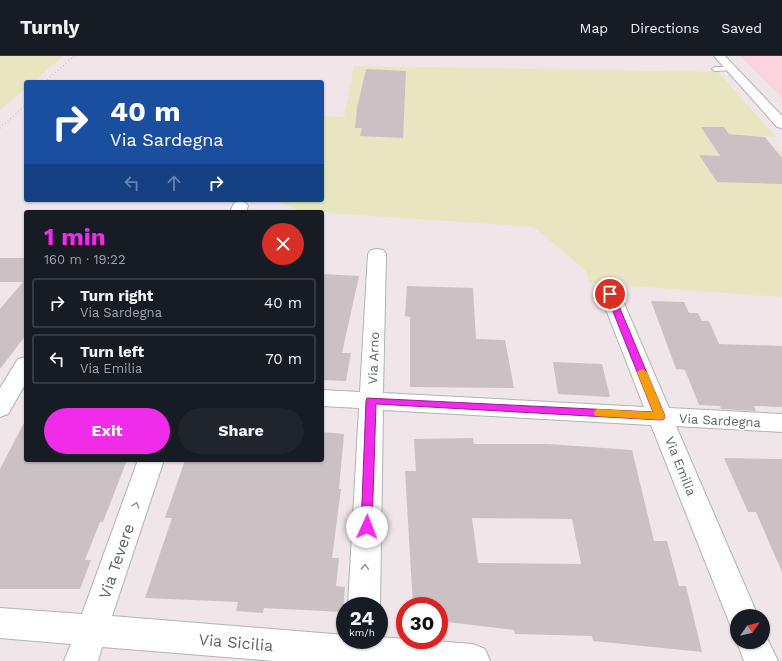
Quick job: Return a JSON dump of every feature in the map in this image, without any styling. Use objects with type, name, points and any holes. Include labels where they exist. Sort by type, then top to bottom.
[{"type":"street","points":[[718,56],[782,124]]},
{"type":"street","name":"Via Arno","points":[[364,597],[377,254]]},
{"type":"street","name":"Via Emilia","points":[[610,294],[739,609]]},
{"type":"street","points":[[0,408],[17,377]]},
{"type":"street","name":"Via Sardegna","points":[[324,398],[782,423]]},
{"type":"street","name":"Via Tevere","points":[[82,661],[150,462]]},
{"type":"street","name":"Via Sicilia","points":[[0,623],[473,661]]},
{"type":"street","points":[[756,649],[761,661]]},
{"type":"lane","points":[[715,69],[731,69]]},
{"type":"shaded area","points":[[0,56],[63,56],[35,80],[24,80],[24,90],[0,110]]},
{"type":"shaded area","points":[[354,66],[718,72],[776,137],[729,134],[721,131],[718,127],[701,127],[718,153],[776,150],[782,152],[782,297],[590,283],[586,271],[534,227],[324,213],[324,210],[298,210],[281,202],[324,202],[324,116],[344,117]]},
{"type":"sand","points":[[740,56],[782,56],[782,98]]},
{"type":"building","points":[[366,69],[406,71],[403,138],[360,136],[362,128],[355,128],[357,108]]},
{"type":"building","points":[[701,127],[724,127],[729,134],[765,137],[782,158],[782,184],[717,182],[699,155],[720,156]]},
{"type":"building","points":[[0,258],[24,258],[24,338],[0,369],[0,309],[23,282],[0,282]]},
{"type":"building","points":[[324,274],[359,276],[342,353],[351,353],[346,381],[324,380]]},
{"type":"building","points":[[407,286],[473,288],[476,339],[505,340],[514,388],[410,387],[410,317],[405,316]]},
{"type":"building","points":[[651,301],[684,302],[689,313],[698,313],[702,321],[709,321],[719,344],[782,346],[782,407],[754,406],[756,411],[721,409],[720,406],[699,405],[685,370],[676,369]]},
{"type":"building","points":[[553,362],[602,364],[610,397],[558,394]]},
{"type":"building","points":[[24,423],[24,462],[126,462],[103,522],[100,522],[85,560],[91,560],[80,589],[0,589],[0,469]]},
{"type":"building","points":[[324,432],[344,434],[339,489],[341,489],[332,558],[339,558],[336,586],[345,587],[344,597],[336,597],[336,612],[264,608],[263,613],[236,611],[238,602],[145,598],[172,518],[165,518],[184,462],[324,462]]},
{"type":"building","points":[[473,438],[474,444],[548,444],[632,450],[654,541],[667,541],[679,586],[686,586],[702,652],[593,641],[592,636],[515,634],[514,630],[448,622],[448,597],[412,597],[405,471],[416,471],[414,439]],"holes":[[[472,518],[572,519],[581,564],[478,563]]]},
{"type":"building","points":[[724,458],[782,459],[782,572],[756,512],[748,512]]},
{"type":"railway","points":[[47,80],[74,56]]},
{"type":"railway","points":[[0,128],[24,107]]},
{"type":"slow traffic","points":[[598,413],[660,416],[642,372]]},
{"type":"route","points":[[367,527],[371,401],[660,416],[610,294]]}]
